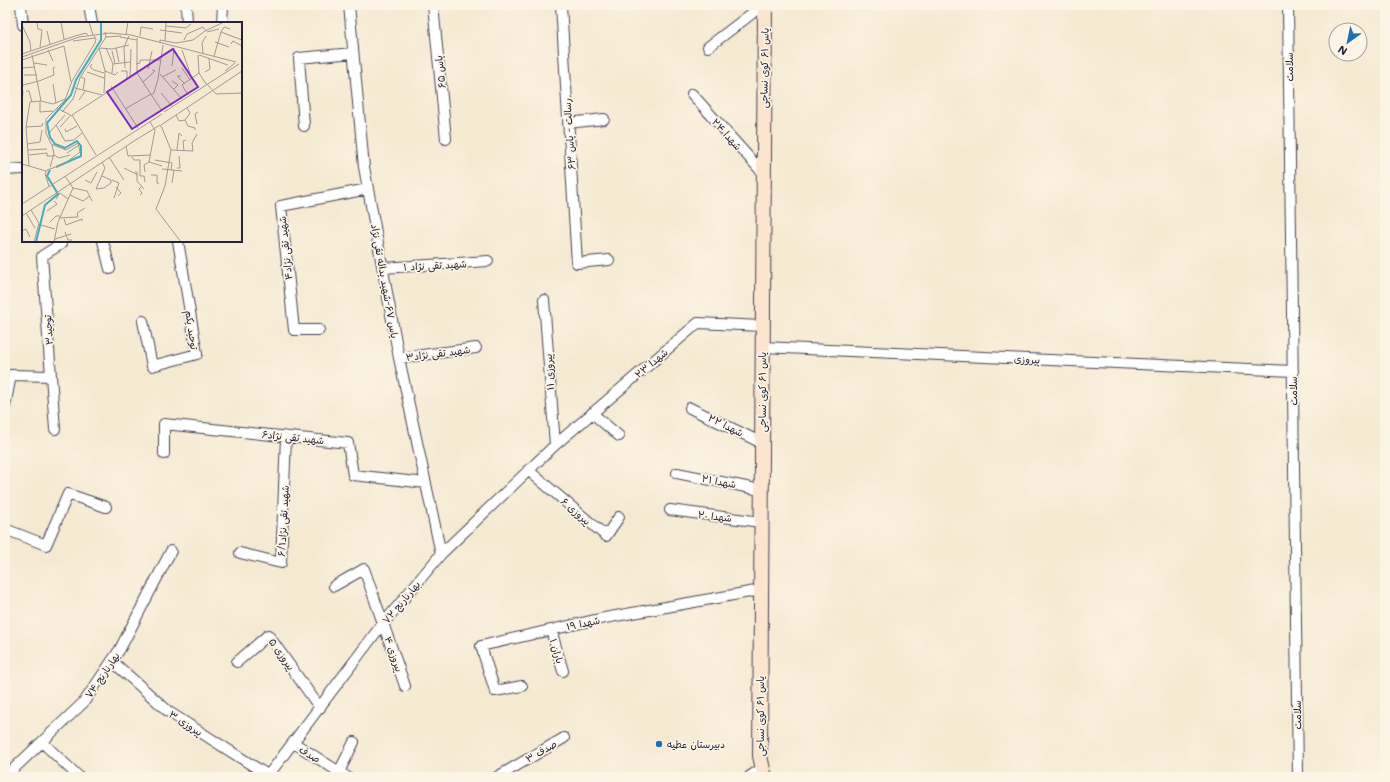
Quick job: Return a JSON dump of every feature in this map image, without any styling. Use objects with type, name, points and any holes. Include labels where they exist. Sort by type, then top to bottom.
[{"type":"street","points":[[20,5],[23,22]]},
{"type":"street","points":[[89,5],[92,22]]},
{"type":"street","points":[[186,5],[187,22]]},
{"type":"street","points":[[222,22],[223,5]]},
{"type":"street","name":"یاس ۶۷-شهید یداله تقی نژاد","points":[[349,5],[364,167],[399,358],[441,554]]},
{"type":"street","name":"یاس ۶۵","points":[[433,5],[446,139]]},
{"type":"street","name":"رسالت - یاس ۶۳","points":[[561,5],[577,263],[610,260]]},
{"type":"street","points":[[708,47],[764,5]]},
{"type":"street","name":"یاس ۶۱ کوی نساجی","points":[[764,5],[760,756],[764,772]]},
{"type":"street","name":"سلامت","points":[[1288,5],[1298,777]]},
{"type":"street","points":[[304,126],[299,58],[353,53]]},
{"type":"street","name":"شهدا ۲۴","points":[[692,94],[763,173]]},
{"type":"street","points":[[568,123],[604,119]]},
{"type":"street","points":[[5,170],[22,169]]},
{"type":"street","name":"شهید تقی نژاد۴","points":[[319,330],[294,330],[281,206],[368,189]]},
{"type":"street","name":"توحید۳","points":[[55,429],[42,256],[61,244],[60,242]]},
{"type":"street","points":[[103,242],[110,269]]},
{"type":"street","name":"توحید یکم","points":[[143,321],[152,366],[197,354],[178,242]]},
{"type":"street","name":"شهید تقی نژاد ۱","points":[[383,268],[488,262]]},
{"type":"street","name":"پیروزی ۱۱","points":[[544,300],[555,445]]},
{"type":"street","name":"شهدا ۲۳","points":[[555,445],[698,323],[762,326]]},
{"type":"street","name":"پیروزی","points":[[762,347],[1293,370]]},
{"type":"street","name":"شهید تقی نژاد۳","points":[[399,358],[476,348]]},
{"type":"street","points":[[5,406],[11,375],[51,376]]},
{"type":"street","name":"شهدا ۲۲","points":[[690,408],[762,443]]},
{"type":"street","points":[[592,413],[619,436]]},
{"type":"street","name":"شهید تقی نژاد۶","points":[[164,454],[164,424],[348,443],[353,474],[426,483]]},
{"type":"street","name":"شهید تقی نژاد۶/۱","points":[[240,553],[281,563],[286,437]]},
{"type":"street","name":"بهارنارنج ۷۲","points":[[268,776],[294,744],[384,623],[441,554],[555,445]]},
{"type":"street","name":"پیروزی ۶","points":[[528,470],[606,536],[619,517]]},
{"type":"street","name":"شهدا ۲۱","points":[[677,473],[761,490]]},
{"type":"street","points":[[5,528],[46,545],[68,494],[106,507]]},
{"type":"street","name":"شهدا ۲۰","points":[[670,510],[761,522]]},
{"type":"street","name":"بهارنارنج ۷۴","points":[[5,777],[84,702],[120,649],[171,551]]},
{"type":"street","name":"پیروزی ۴","points":[[334,586],[364,569],[405,686]]},
{"type":"street","name":"شهدا ۱۹","points":[[522,686],[495,691],[481,646],[599,619],[761,590]]},
{"type":"street","name":"باران ۱","points":[[551,630],[563,671]]},
{"type":"street","name":"پیروزی ۵","points":[[237,662],[268,635],[320,708]]},
{"type":"street","name":"پیروزی ۳","points":[[112,661],[169,712],[268,776]]},
{"type":"street","name":"صدف ۳","points":[[497,777],[564,738]]},
{"type":"street","points":[[42,742],[79,777]]},
{"type":"street","points":[[343,774],[354,742]]},
{"type":"street","name":"صدف","points":[[294,744],[343,774]]},
{"type":"street","points":[[749,777],[764,772]]},
{"type":"place","name":"دبیرستان عطیه","points":[[659,744]]}]
